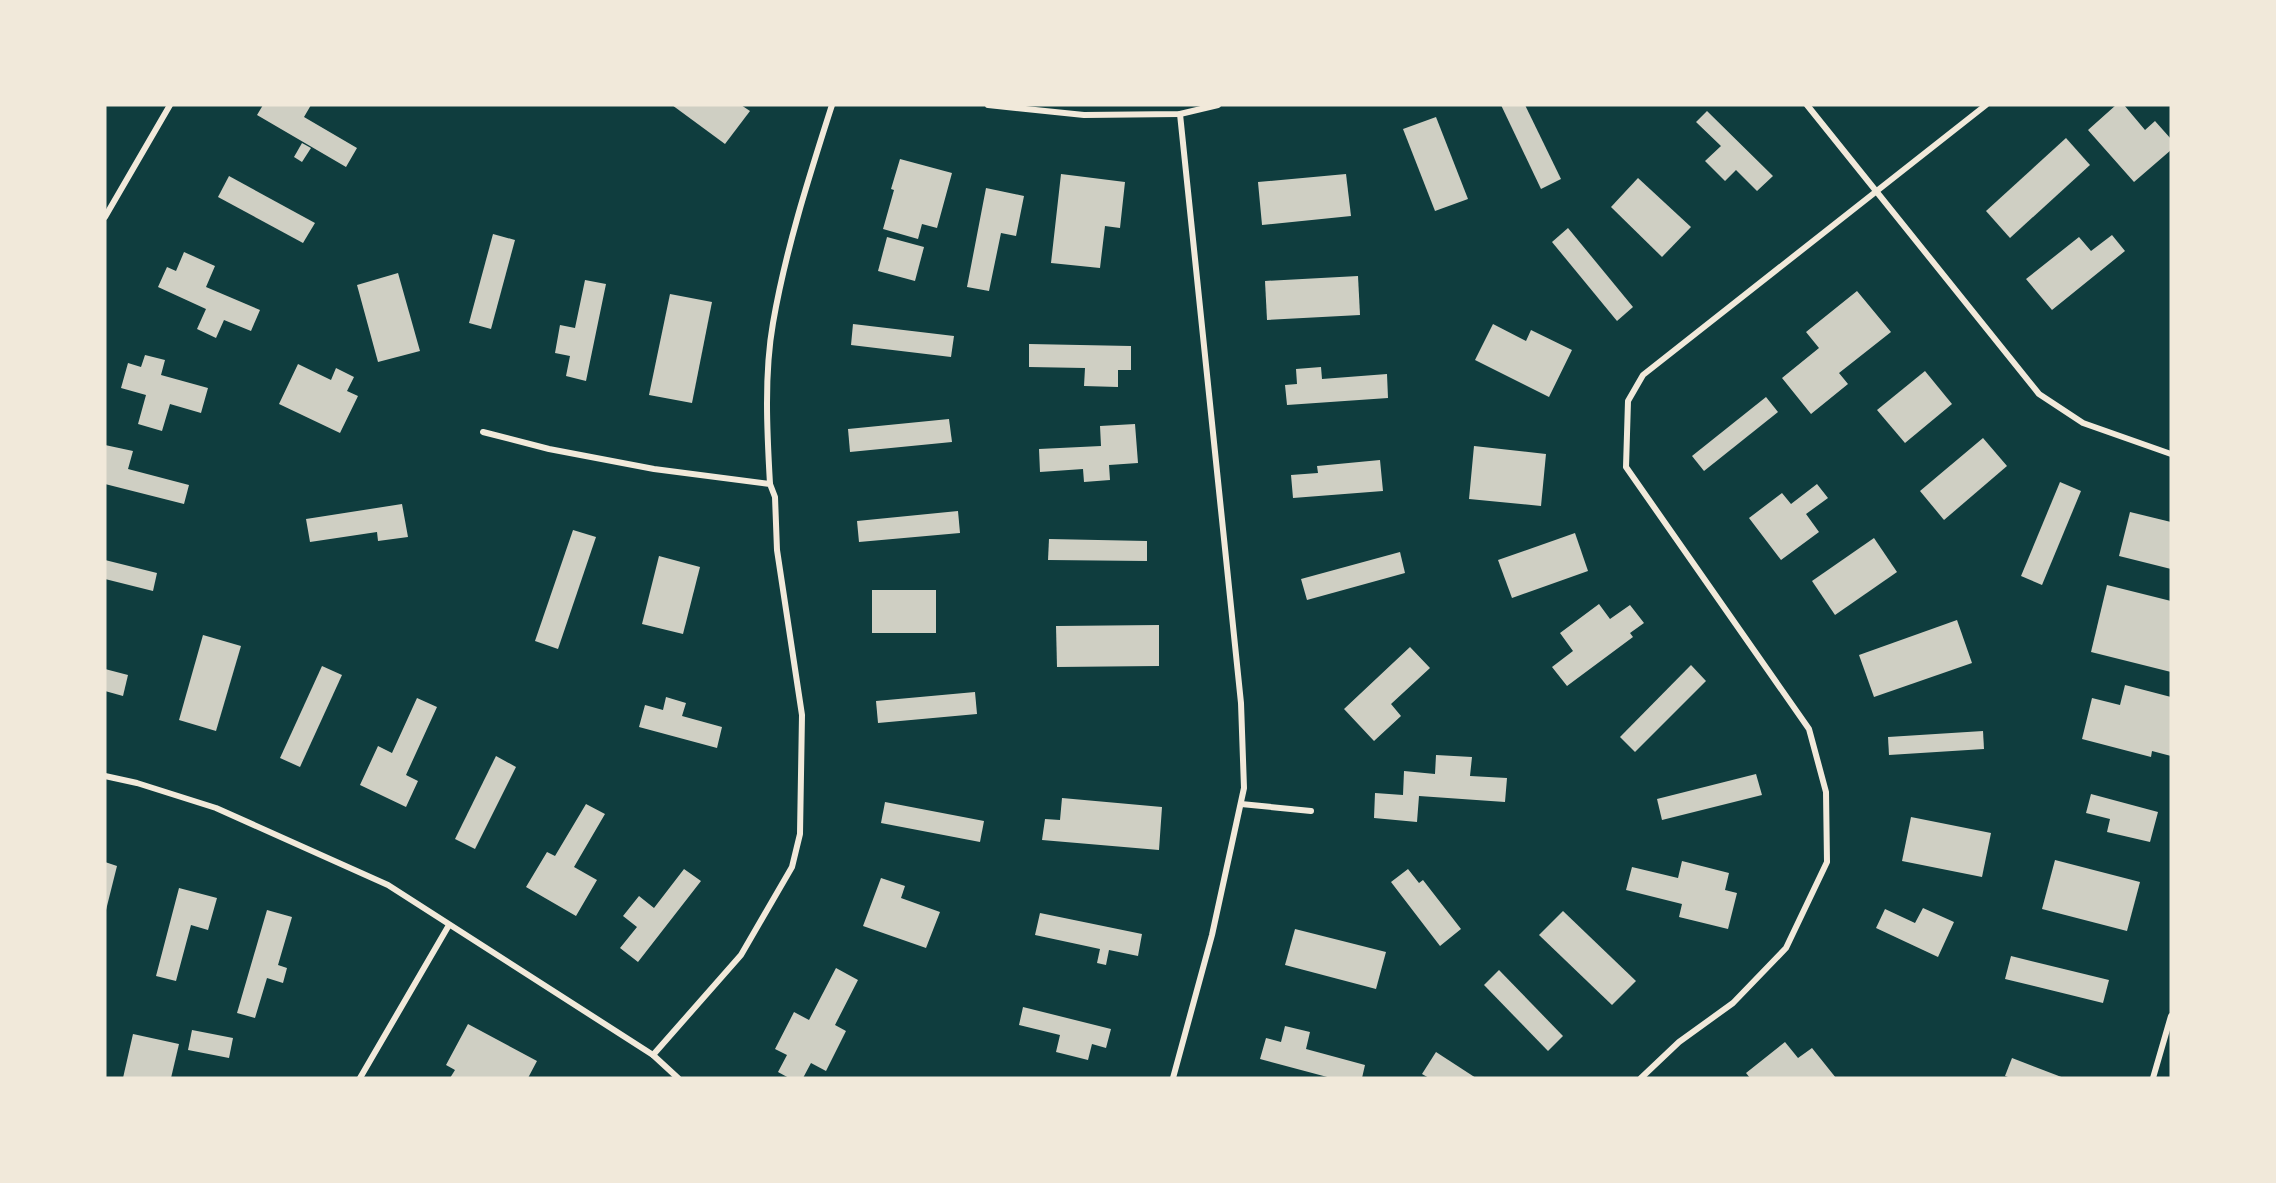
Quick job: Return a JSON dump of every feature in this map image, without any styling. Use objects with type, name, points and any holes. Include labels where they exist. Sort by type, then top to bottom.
[{"type":"street","points":[[105,217],[170,105]]},
{"type":"street","points":[[653,1055],[741,955],[792,867],[800,834],[802,715],[777,550],[775,497],[770,484],[766,416],[773,325],[795,223],[832,105]]},
{"type":"street","points":[[988,105],[1084,114],[1180,114],[1218,105]]},
{"type":"street","points":[[1807,105],[2039,394],[2083,423],[2171,454]]},
{"type":"street","points":[[1641,1078],[1679,1042],[1733,1003],[1786,948],[1827,862],[1826,792],[1809,729],[1626,467],[1628,401],[1643,375],[1986,105]]},
{"type":"street","points":[[1173,1078],[1212,935],[1244,788],[1241,703],[1180,114]]},
{"type":"street","points":[[483,432],[549,449],[654,469],[770,484]]},
{"type":"street","points":[[105,776],[137,783],[216,808],[388,885],[653,1055],[678,1078]]},
{"type":"street","points":[[1241,804],[1311,811]]},
{"type":"street","points":[[360,1078],[449,925]]},
{"type":"street","points":[[2152,1078],[2171,1016]]},
{"type":"building","points":[[263,105],[311,105],[304,117],[357,148],[346,167],[257,115]]},
{"type":"building","points":[[672,105],[741,105],[750,111],[725,144]]},
{"type":"building","points":[[1501,105],[1525,105],[1561,179],[1541,189]]},
{"type":"building","points":[[2116,105],[2124,105],[2145,130],[2155,121],[2171,139],[2171,150],[2134,182],[2088,130]]},
{"type":"building","points":[[1707,111],[1773,176],[1757,191],[1736,170],[1725,181],[1705,161],[1721,146],[1696,122]]},
{"type":"building","points":[[1436,117],[1468,199],[1435,211],[1403,129]]},
{"type":"building","points":[[2066,138],[2090,165],[2010,238],[1986,211]]},
{"type":"building","points":[[302,143],[311,148],[302,162],[294,157]]},
{"type":"building","points":[[900,159],[952,173],[937,228],[922,224],[918,239],[883,229]]},
{"type":"building","points":[[1061,174],[1125,182],[1120,228],[1105,226],[1100,268],[1051,263]]},
{"type":"building","points":[[1346,174],[1351,216],[1262,225],[1258,182]]},
{"type":"building","points":[[229,176],[315,223],[303,243],[218,197]]},
{"type":"building","points":[[1638,178],[1691,227],[1662,257],[1611,207]]},
{"type":"building","points":[[986,188],[1024,196],[1016,236],[1001,233],[989,291],[967,287]]},
{"type":"building","points":[[1568,228],[1633,307],[1617,321],[1552,242]]},
{"type":"building","points":[[493,234],[515,240],[491,329],[469,323]]},
{"type":"building","points":[[2112,235],[2125,251],[2052,310],[2026,279],[2079,237],[2091,251]]},
{"type":"building","points":[[887,237],[924,247],[915,281],[878,271]]},
{"type":"building","points":[[184,252],[215,266],[206,287],[260,310],[251,331],[224,320],[216,338],[197,329],[206,309],[158,287],[167,267],[176,271]]},
{"type":"building","points":[[398,273],[420,351],[378,362],[357,285]]},
{"type":"building","points":[[1358,276],[1360,315],[1267,320],[1265,281]]},
{"type":"building","points":[[585,280],[606,284],[586,381],[566,376],[570,356],[555,353],[560,325],[575,328]]},
{"type":"building","points":[[1857,291],[1891,332],[1839,373],[1848,384],[1811,414],[1782,378],[1819,348],[1806,332]]},
{"type":"building","points":[[670,294],[712,302],[692,403],[649,395]]},
{"type":"building","points":[[853,324],[954,336],[951,357],[851,345]]},
{"type":"building","points":[[1493,324],[1526,341],[1531,330],[1572,350],[1549,397],[1475,360]]},
{"type":"building","points":[[1029,344],[1131,346],[1131,370],[1118,370],[1118,387],[1084,386],[1085,368],[1029,367]]},
{"type":"building","points":[[145,355],[165,360],[161,375],[208,388],[201,413],[170,404],[162,431],[138,424],[146,395],[121,388],[128,363],[141,367]]},
{"type":"building","points":[[298,364],[331,380],[336,368],[354,377],[347,391],[358,396],[340,433],[279,404]]},
{"type":"building","points":[[1321,367],[1322,379],[1387,374],[1388,398],[1287,405],[1285,385],[1297,384],[1296,369]]},
{"type":"building","points":[[1925,371],[1952,404],[1905,443],[1877,410]]},
{"type":"building","points":[[1766,397],[1778,412],[1704,471],[1692,456]]},
{"type":"building","points":[[949,419],[952,442],[850,452],[848,429]]},
{"type":"building","points":[[1135,424],[1138,463],[1109,465],[1110,480],[1084,482],[1083,469],[1040,472],[1039,449],[1101,446],[1100,426]]},
{"type":"building","points":[[1983,438],[2007,466],[1944,520],[1920,491]]},
{"type":"building","points":[[105,445],[133,451],[128,469],[189,485],[184,504],[105,484]]},
{"type":"building","points":[[1474,446],[1546,454],[1541,506],[1469,499]]},
{"type":"building","points":[[1380,460],[1383,491],[1293,498],[1291,475],[1318,473],[1317,466]]},
{"type":"building","points":[[2060,482],[2081,491],[2042,585],[2021,576]]},
{"type":"building","points":[[1817,484],[1828,498],[1806,514],[1819,532],[1781,560],[1749,518],[1782,493],[1791,504]]},
{"type":"building","points":[[402,504],[408,537],[378,541],[377,532],[310,542],[306,519]]},
{"type":"building","points":[[958,511],[960,533],[859,542],[857,521]]},
{"type":"building","points":[[2130,512],[2171,522],[2171,569],[2119,556]]},
{"type":"building","points":[[573,530],[596,537],[558,649],[535,641]]},
{"type":"building","points":[[1575,533],[1588,571],[1512,598],[1498,560]]},
{"type":"building","points":[[1874,538],[1897,572],[1835,615],[1812,581]]},
{"type":"building","points":[[1049,539],[1147,541],[1147,561],[1048,560]]},
{"type":"building","points":[[1400,552],[1405,573],[1307,600],[1301,579]]},
{"type":"building","points":[[659,556],[700,567],[683,634],[642,624]]},
{"type":"building","points":[[105,560],[157,573],[153,591],[105,579]]},
{"type":"building","points":[[2107,585],[2171,601],[2171,672],[2091,652]]},
{"type":"building","points":[[872,590],[936,590],[936,633],[872,633]]},
{"type":"building","points":[[1599,604],[1610,619],[1630,605],[1644,623],[1630,633],[1633,637],[1567,686],[1552,667],[1573,651],[1560,633]]},
{"type":"building","points":[[1957,620],[1972,663],[1874,697],[1859,655]]},
{"type":"building","points":[[1159,625],[1159,666],[1057,667],[1056,626]]},
{"type":"building","points":[[203,635],[241,646],[216,731],[179,720]]},
{"type":"building","points":[[1410,647],[1430,668],[1391,704],[1401,716],[1374,741],[1344,709]]},
{"type":"building","points":[[1691,665],[1706,681],[1635,752],[1620,737]]},
{"type":"building","points":[[322,666],[342,675],[300,767],[280,758]]},
{"type":"building","points":[[105,669],[128,675],[123,696],[105,691]]},
{"type":"building","points":[[2125,685],[2171,697],[2171,756],[2152,751],[2151,757],[2082,739],[2092,698],[2120,705]]},
{"type":"building","points":[[975,692],[977,714],[878,723],[876,701]]},
{"type":"building","points":[[666,697],[686,703],[682,716],[722,727],[717,748],[639,727],[645,705],[663,710]]},
{"type":"building","points":[[417,698],[437,707],[406,775],[418,781],[406,807],[360,785],[378,746],[392,753]]},
{"type":"building","points":[[1983,731],[1984,749],[1889,755],[1888,737]]},
{"type":"building","points":[[1436,755],[1472,757],[1470,776],[1507,778],[1505,802],[1419,796],[1417,822],[1374,818],[1375,793],[1403,795],[1404,771],[1435,774]]},
{"type":"building","points":[[496,756],[516,767],[475,849],[455,839]]},
{"type":"building","points":[[1756,774],[1762,795],[1662,820],[1657,799]]},
{"type":"building","points":[[2091,794],[2158,812],[2150,842],[2107,832],[2110,819],[2086,813]]},
{"type":"building","points":[[1062,798],[1162,807],[1159,850],[1042,840],[1045,819],[1060,820]]},
{"type":"building","points":[[885,802],[984,821],[980,842],[881,823]]},
{"type":"building","points":[[586,804],[605,814],[574,867],[597,880],[576,916],[526,887],[547,852],[555,856]]},
{"type":"building","points":[[1911,817],[1991,833],[1982,877],[1902,861]]},
{"type":"building","points":[[2055,860],[2140,882],[2127,931],[2042,909]]},
{"type":"building","points":[[1682,861],[1729,873],[1725,890],[1737,893],[1728,929],[1679,917],[1682,904],[1626,890],[1632,867],[1678,878]]},
{"type":"building","points":[[105,862],[117,866],[106,910],[105,910]]},
{"type":"building","points":[[684,869],[701,881],[638,962],[620,948],[637,927],[623,916],[639,896],[654,908]]},
{"type":"building","points":[[1408,869],[1419,883],[1423,880],[1461,929],[1440,946],[1391,882]]},
{"type":"building","points":[[881,878],[905,886],[901,898],[940,912],[926,948],[863,926]]},
{"type":"building","points":[[179,888],[217,898],[208,930],[191,925],[176,981],[156,976]]},
{"type":"building","points":[[1923,908],[1954,922],[1938,957],[1876,928],[1885,909],[1915,923]]},
{"type":"building","points":[[267,910],[292,917],[278,965],[287,968],[283,983],[267,978],[255,1018],[237,1013]]},
{"type":"building","points":[[1563,911],[1636,981],[1612,1005],[1539,935]]},
{"type":"building","points":[[1040,913],[1142,934],[1138,956],[1109,950],[1106,965],[1097,963],[1100,949],[1035,935]]},
{"type":"building","points":[[1295,929],[1386,952],[1376,989],[1285,965]]},
{"type":"building","points":[[2011,956],[2109,980],[2103,1003],[2005,979]]},
{"type":"building","points":[[836,968],[858,980],[835,1025],[846,1031],[826,1071],[811,1063],[803,1078],[789,1078],[778,1072],[787,1055],[775,1049],[794,1012],[809,1020]]},
{"type":"building","points":[[1499,970],[1563,1036],[1548,1051],[1484,985]]},
{"type":"building","points":[[1023,1007],[1111,1029],[1106,1048],[1092,1044],[1088,1060],[1056,1052],[1060,1035],[1019,1025]]},
{"type":"building","points":[[468,1024],[537,1061],[528,1078],[450,1078],[455,1070],[446,1065]]},
{"type":"building","points":[[1285,1026],[1310,1032],[1306,1049],[1365,1065],[1362,1078],[1331,1078],[1260,1059],[1266,1038],[1281,1042]]},
{"type":"building","points":[[192,1030],[233,1038],[229,1058],[188,1050]]},
{"type":"building","points":[[133,1034],[179,1044],[171,1078],[123,1078]]},
{"type":"building","points":[[1785,1042],[1798,1058],[1812,1048],[1836,1078],[1750,1078],[1746,1073]]},
{"type":"building","points":[[1436,1052],[1476,1078],[1429,1078],[1422,1074]]},
{"type":"building","points":[[2012,1058],[2064,1078],[2005,1076]]}]
